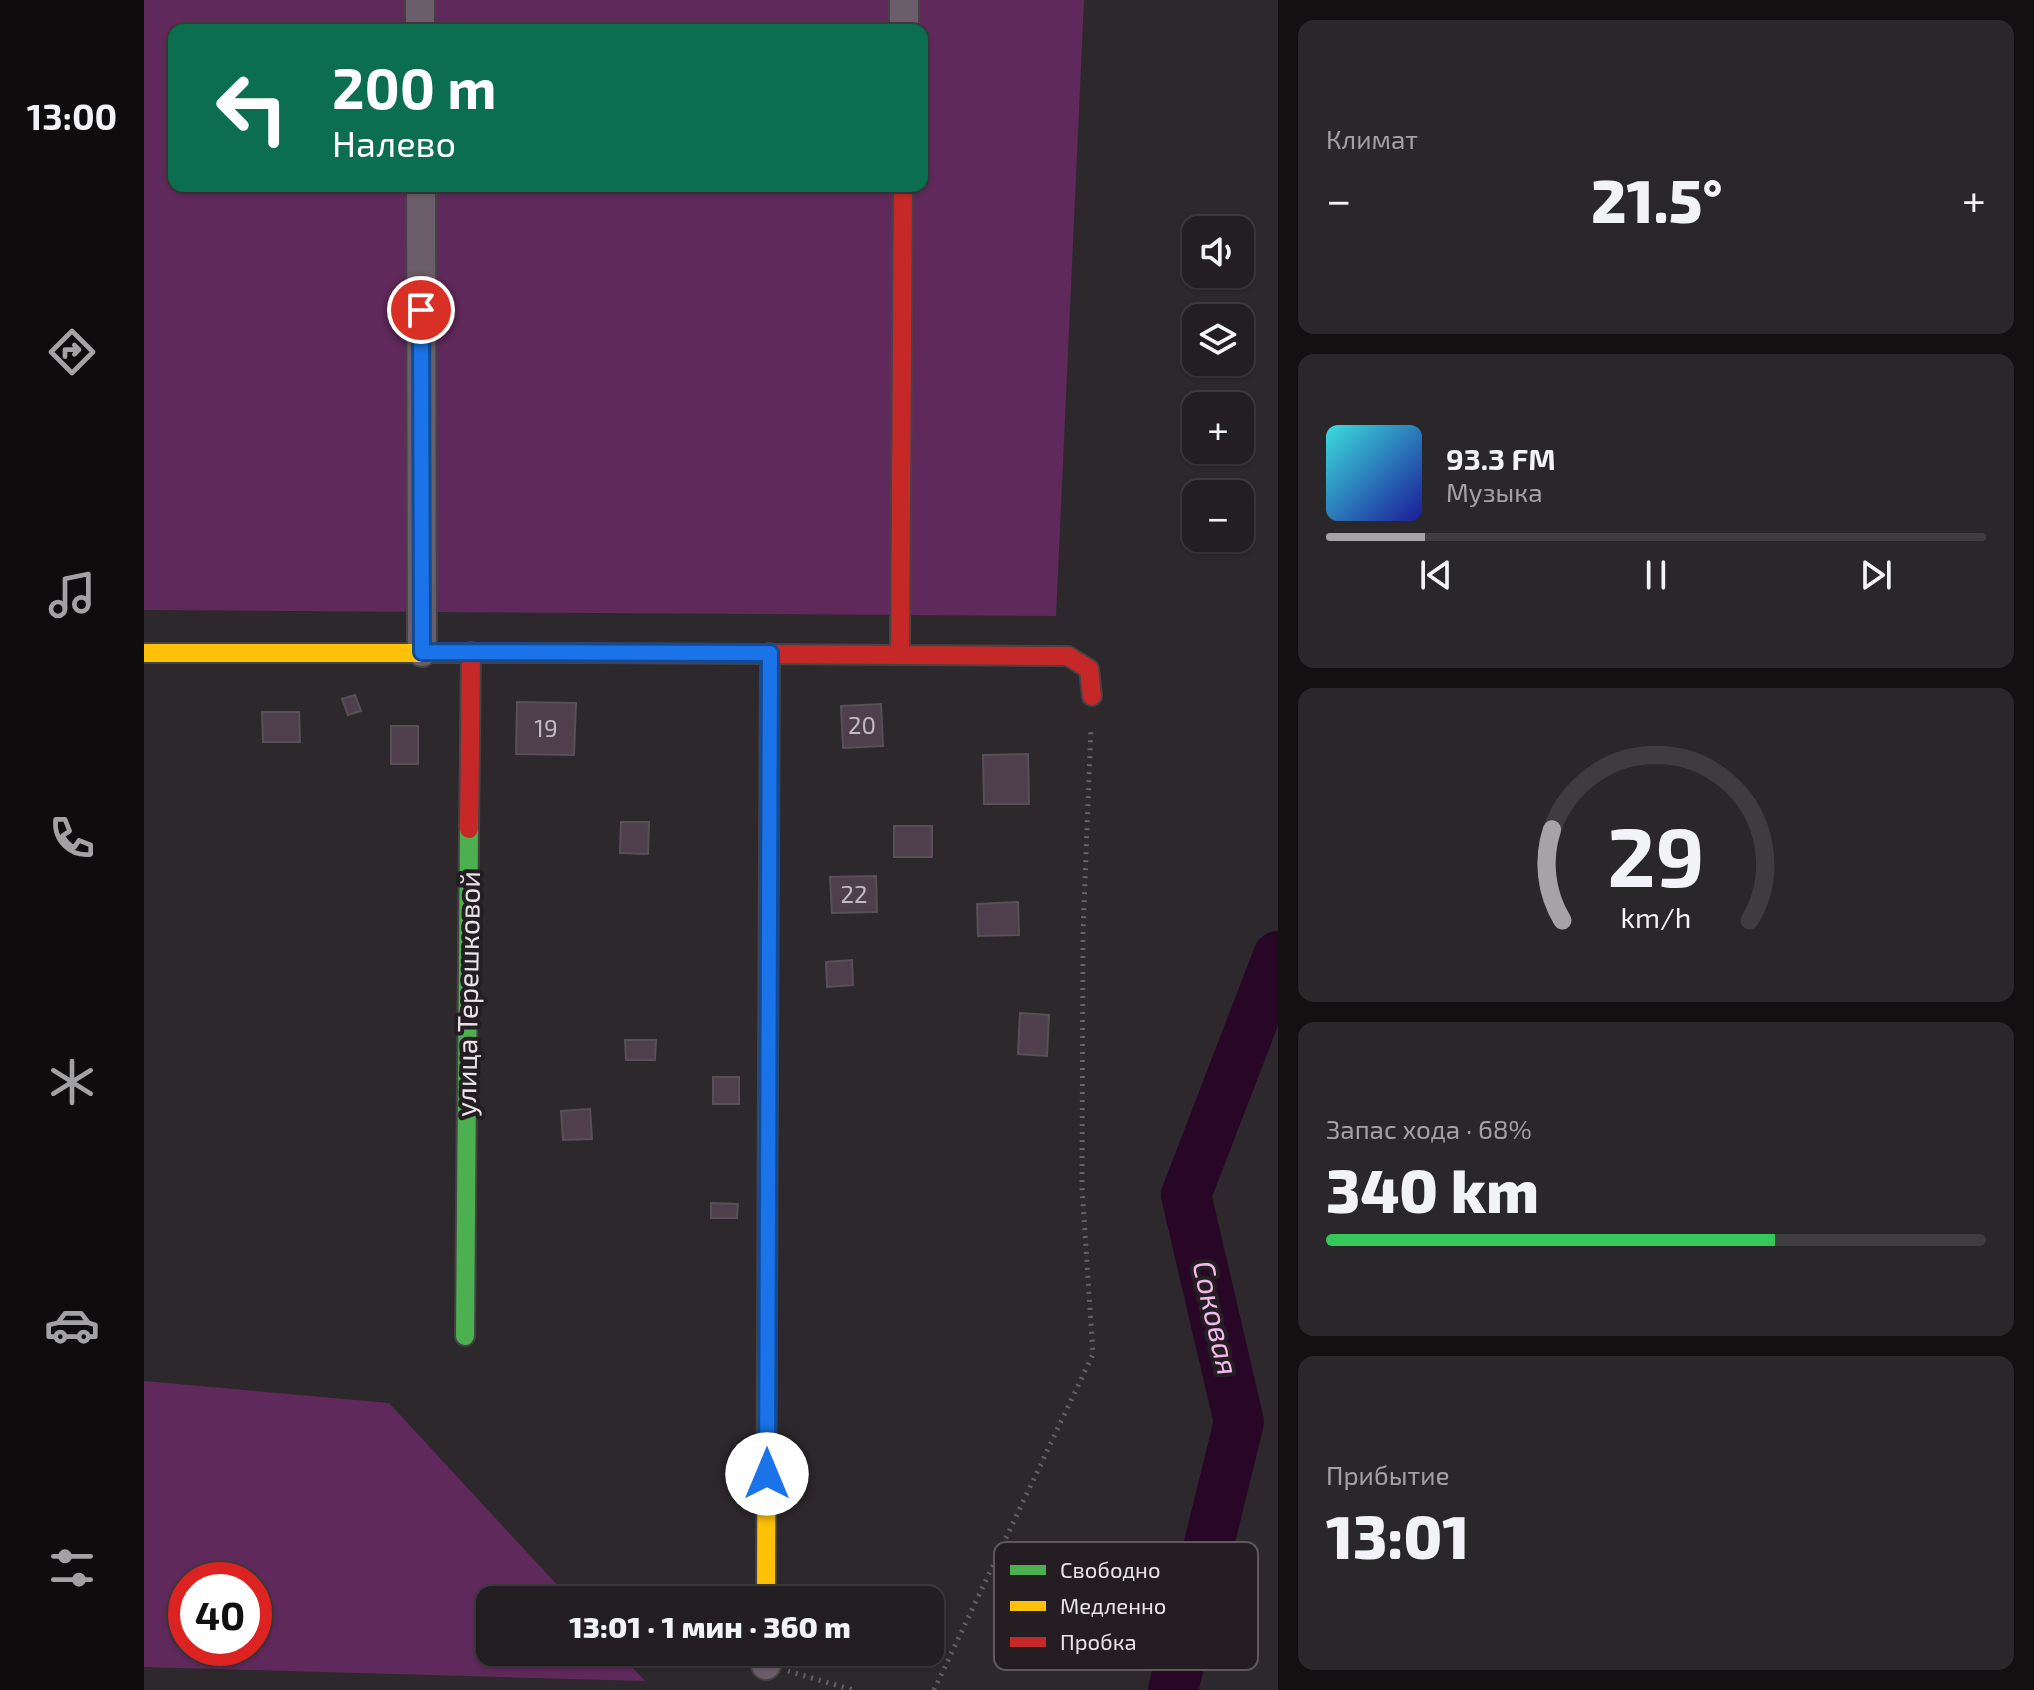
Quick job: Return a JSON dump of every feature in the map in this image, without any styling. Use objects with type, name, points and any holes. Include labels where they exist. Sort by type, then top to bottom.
[{"type":"street","points":[[420,0],[420,24]]},
{"type":"street","points":[[904,0],[904,24]]},
{"type":"street","points":[[421,192],[422,652]]},
{"type":"street","points":[[900,653],[903,192]]},
{"type":"street","name":"улица Терешковой","points":[[465,1336],[471,652]]},
{"type":"street","points":[[144,653],[900,653],[1068,656],[1089,669],[1092,696]]},
{"type":"street","points":[[766,1586],[770,653]]},
{"type":"path","points":[[1004,1542],[1093,1354],[1082,1187],[1083,932],[1092,696]]},
{"type":"path","points":[[934,1690],[994,1563]]},
{"type":"path","points":[[788,1666],[853,1690]]},
{"type":"shaded area","points":[[144,0],[1084,0],[1056,616],[144,610]]},
{"type":"shaded area","points":[[144,1381],[389,1403],[558,1586],[476,1586],[476,1666],[631,1666],[645,1681],[144,1667]]},
{"type":"building","points":[[355,695],[361,711],[348,715],[342,699]]},
{"type":"building","points":[[517,702],[576,703],[574,755],[516,754]]},
{"type":"building","points":[[881,704],[883,746],[843,748],[841,706]]},
{"type":"building","points":[[262,712],[299,712],[300,742],[263,742]]},
{"type":"building","points":[[391,726],[418,726],[418,764],[391,764]]},
{"type":"building","points":[[1028,754],[1029,804],[984,804],[983,755]]},
{"type":"building","points":[[621,822],[649,822],[648,854],[620,853]]},
{"type":"building","points":[[894,826],[932,826],[932,857],[894,857]]},
{"type":"building","points":[[876,876],[877,912],[832,913],[830,877]]},
{"type":"building","points":[[1018,902],[1019,935],[978,936],[977,904]]},
{"type":"building","points":[[852,960],[853,985],[827,987],[826,962]]},
{"type":"building","points":[[1020,1013],[1049,1015],[1047,1056],[1018,1054]]},
{"type":"building","points":[[625,1040],[656,1040],[655,1060],[626,1060]]},
{"type":"building","points":[[713,1077],[739,1077],[739,1104],[713,1104]]},
{"type":"building","points":[[590,1109],[592,1139],[563,1140],[561,1111]]},
{"type":"building","points":[[711,1203],[738,1204],[737,1218],[711,1218]]},
{"type":"waterway","name":"Соковая","points":[[1209,1542],[1239,1422],[1186,1195],[1278,956]]},
{"type":"waterway","name":"Соковая","points":[[1173,1690],[1178,1670]]},
{"type":"traffic: fast","points":[[465,1336],[469,829]]},
{"type":"traffic: slow","points":[[144,653],[591,653]]},
{"type":"traffic: slow","points":[[766,1586],[768,1072]]},
{"type":"traffic: jam","points":[[900,653],[903,192]]},
{"type":"traffic: jam","points":[[469,829],[471,652]]},
{"type":"traffic: jam","points":[[591,653],[1068,656],[1089,669],[1092,696]]},
{"type":"traffic: jam","points":[[768,1072],[770,653]]},
{"type":"route","points":[[421,310],[422,652],[770,653],[767,1474]]}]
